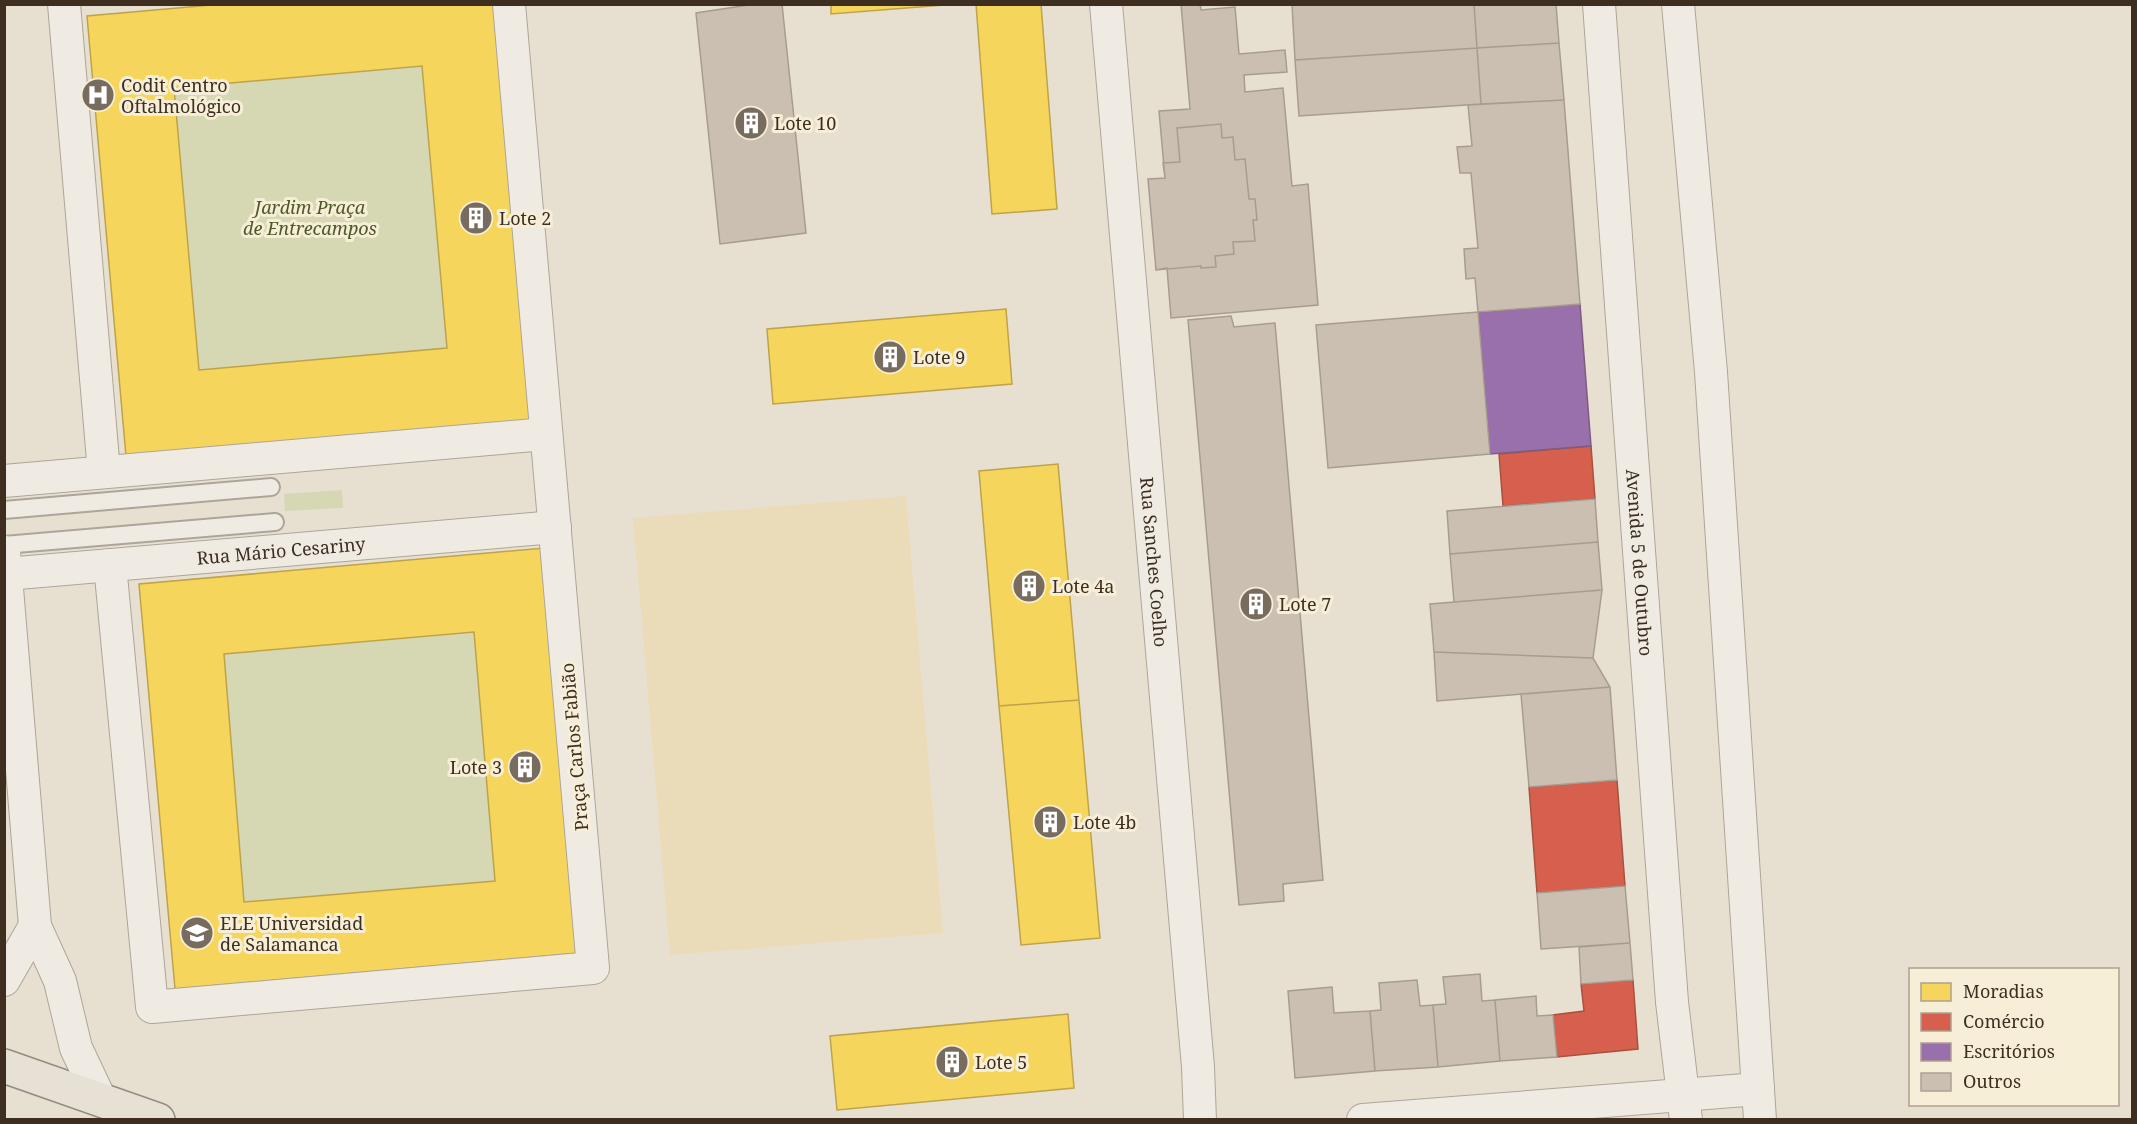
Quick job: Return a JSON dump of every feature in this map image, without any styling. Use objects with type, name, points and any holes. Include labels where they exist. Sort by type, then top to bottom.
[{"type":"main road","points":[[4,1066],[158,1119]]},
{"type":"street","points":[[64,4],[104,472]]},
{"type":"street","name":"Praça Carlos Fabião","points":[[110,565],[152,1007],[594,968],[508,4]]},
{"type":"street","name":"Rua Sanches Coelho","points":[[1106,4],[1195,1032],[1200,1119]]},
{"type":"street","name":"Avenida 5 de Outubro","points":[[1599,4],[1672,1002],[1685,1107]]},
{"type":"street","points":[[1363,1119],[1759,1104],[1711,372],[1678,4]]},
{"type":"street","points":[[4,481],[546,434]]},
{"type":"street","name":"Rua Mário Cesariny","points":[[5,567],[110,565],[555,527]]},
{"type":"street","points":[[5,567],[35,926],[60,981],[76,1048],[100,1099]]},
{"type":"street","points":[[4,980],[35,926]]},
{"type":"lane","points":[[4,510],[272,487]]},
{"type":"lane","name":"Rua Mário Cesariny","points":[[5,567],[275,522]]},
{"type":"green space","name":"Jardim Praça de Entrecampos","points":[[422,66],[447,348],[199,370],[174,88]]},
{"type":"green space","points":[[342,490],[343,508],[285,511],[284,494]]},
{"type":"green space","points":[[474,632],[495,881],[244,902],[224,654]]},
{"type":"sand","points":[[906,496],[943,933],[670,955],[633,518]]},
{"type":"building: Moradias","name":"Lote 2","points":[[223,4],[499,4],[535,420],[126,456],[87,16]],"holes":[[[422,66],[447,348],[199,370],[174,88]]]},
{"type":"building: Moradias","points":[[831,4],[957,4],[831,14]]},
{"type":"building: Moradias","points":[[976,4],[1041,4],[1057,209],[992,214]]},
{"type":"building: Moradias","name":"Lote 9","points":[[1006,309],[1012,384],[773,404],[767,329]]},
{"type":"building: Moradias","name":"Lote 4a","points":[[1058,464],[1079,700],[999,706],[979,471]]},
{"type":"building: Moradias","name":"Lote 3","points":[[545,548],[580,953],[175,989],[139,584]],"holes":[[[474,632],[495,881],[244,902],[224,654]]]},
{"type":"building: Moradias","name":"Lote 4b","points":[[1079,700],[1100,938],[1021,945],[999,706]]},
{"type":"building: Moradias","name":"Lote 5","points":[[1068,1014],[1074,1088],[837,1110],[830,1036]]},
{"type":"building: Comércio","points":[[1591,446],[1595,499],[1503,506],[1499,454]]},
{"type":"building: Comércio","points":[[1617,780],[1625,886],[1537,893],[1529,787]]},
{"type":"building: Comércio","points":[[1633,980],[1638,1049],[1557,1057],[1553,1015],[1584,1011],[1581,984]]},
{"type":"building: Escritórios","points":[[1580,304],[1591,446],[1490,454],[1478,312]]},
{"type":"building: Outros","name":"Lote 10","points":[[755,4],[782,4],[806,233],[720,244],[696,13]]},
{"type":"building: Outros","points":[[1181,4],[1200,4],[1201,10],[1235,7],[1239,54],[1285,50],[1287,72],[1244,75],[1245,92],[1283,88],[1292,186],[1308,184],[1318,305],[1171,318],[1167,268],[1156,270],[1148,179],[1165,178],[1159,111],[1190,109]]},
{"type":"building: Outros","points":[[1292,4],[1474,4],[1477,48],[1295,60]]},
{"type":"building: Outros","points":[[1474,4],[1556,4],[1559,43],[1477,48]]},
{"type":"building: Outros","points":[[1559,43],[1564,100],[1481,104],[1477,48]]},
{"type":"building: Outros","points":[[1477,48],[1481,104],[1299,116],[1295,60]]},
{"type":"building: Outros","points":[[1564,100],[1580,304],[1478,312],[1475,278],[1466,279],[1464,249],[1478,248],[1471,173],[1460,173],[1457,147],[1472,146],[1468,105]]},
{"type":"building: Outros","points":[[1221,124],[1222,138],[1233,137],[1235,160],[1245,159],[1249,199],[1255,199],[1257,220],[1253,220],[1255,241],[1233,242],[1234,254],[1215,256],[1216,267],[1156,270],[1148,179],[1165,178],[1163,163],[1180,162],[1177,128]]},
{"type":"building: Outros","points":[[1478,312],[1490,454],[1328,468],[1316,325]]},
{"type":"building: Outros","name":"Lote 7","points":[[1231,316],[1234,327],[1275,323],[1323,880],[1283,884],[1284,901],[1239,905],[1188,320]]},
{"type":"building: Outros","points":[[1595,499],[1598,542],[1450,554],[1447,511]]},
{"type":"building: Outros","points":[[1598,542],[1602,590],[1454,602],[1450,554]]},
{"type":"building: Outros","points":[[1602,590],[1593,658],[1434,652],[1430,604]]},
{"type":"building: Outros","points":[[1434,652],[1593,658],[1610,687],[1437,701]]},
{"type":"building: Outros","points":[[1610,687],[1617,780],[1529,787],[1521,694]]},
{"type":"building: Outros","points":[[1625,886],[1630,943],[1541,949],[1537,893]]},
{"type":"building: Outros","points":[[1630,943],[1633,980],[1581,984],[1579,947]]},
{"type":"building: Outros","points":[[1480,974],[1482,1001],[1495,1000],[1500,1061],[1438,1067],[1433,1005],[1446,1004],[1443,977]]},
{"type":"building: Outros","points":[[1417,980],[1420,1006],[1433,1005],[1438,1067],[1375,1071],[1370,1011],[1381,1010],[1379,983]]},
{"type":"building: Outros","points":[[1332,987],[1334,1013],[1370,1011],[1375,1071],[1295,1078],[1288,991]]},
{"type":"building: Outros","points":[[1536,996],[1537,1016],[1553,1015],[1557,1057],[1500,1061],[1495,1000]]},
{"type":"place","name":"Codit Centro Oftalmológico","points":[[98,95]]},
{"type":"place","name":"Lote 10","points":[[751,123]]},
{"type":"place","name":"Lote 2","points":[[476,218]]},
{"type":"place","name":"Lote 9","points":[[890,357]]},
{"type":"place","name":"Lote 4a","points":[[1029,586]]},
{"type":"place","name":"Lote 7","points":[[1256,604]]},
{"type":"place","name":"Lote 3","points":[[525,767]]},
{"type":"place","name":"Lote 4b","points":[[1050,822]]},
{"type":"place","name":"ELE Universidad de Salamanca","points":[[197,933]]},
{"type":"place","name":"Lote 5","points":[[952,1062]]}]
